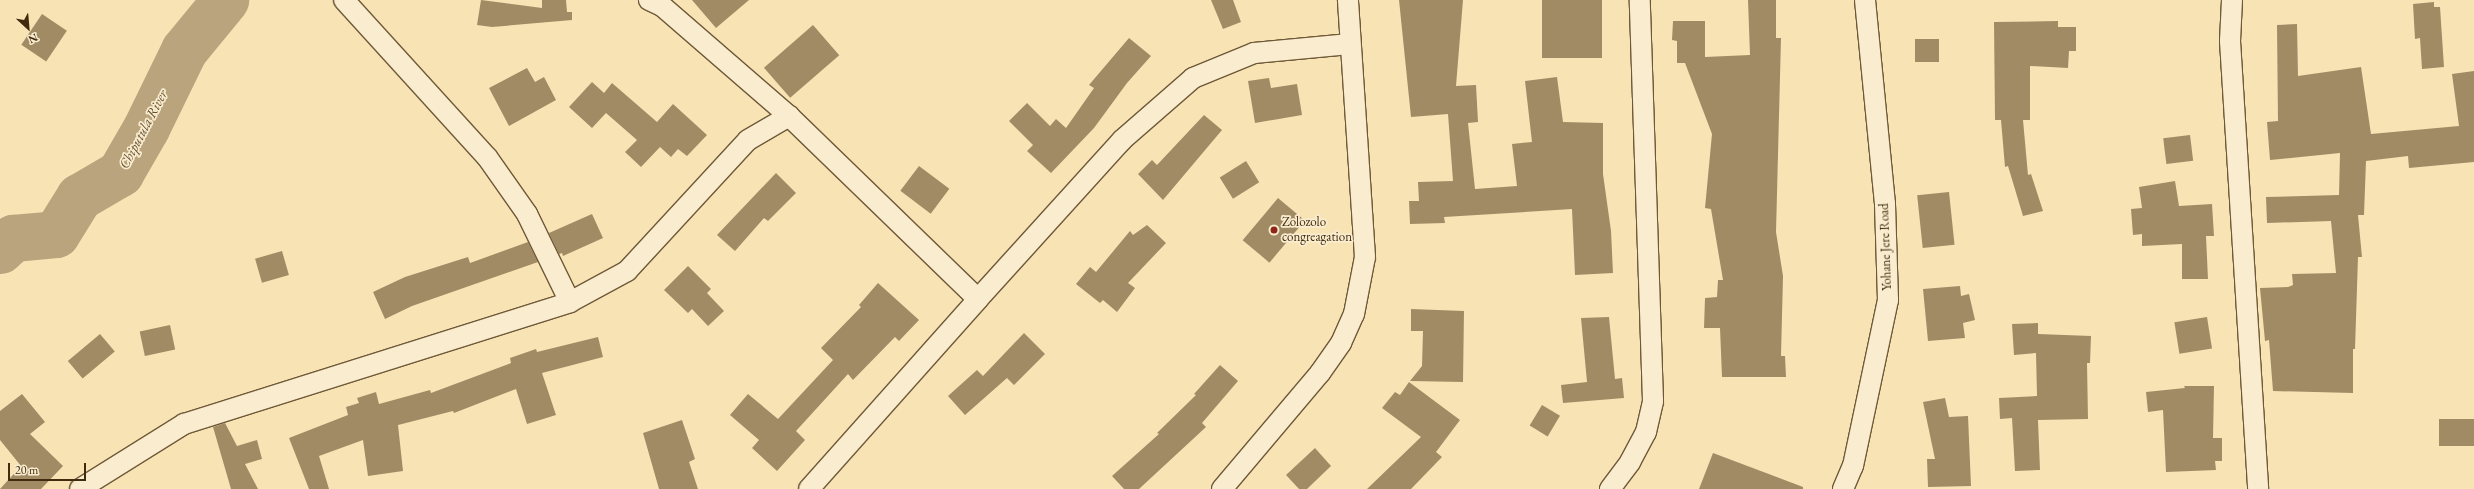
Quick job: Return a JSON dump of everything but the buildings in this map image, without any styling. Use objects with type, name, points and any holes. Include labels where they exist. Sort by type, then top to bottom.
[{"type":"street","points":[[344,0],[487,157],[528,214],[570,302]]},
{"type":"street","points":[[649,0],[662,6],[790,116],[978,299]]},
{"type":"street","points":[[1222,489],[1320,374],[1341,343],[1354,314],[1365,257],[1348,0]]},
{"type":"street","points":[[1610,489],[1630,462],[1646,432],[1653,401],[1640,0]]},
{"type":"street","name":"Yohane Jere Road","points":[[1843,489],[1853,466],[1888,300],[1886,204],[1865,0]]},
{"type":"street","points":[[2232,0],[2230,41],[2258,489]]},
{"type":"street","points":[[809,489],[1122,140],[1193,78],[1254,53],[1350,44]]},
{"type":"street","points":[[80,489],[184,424],[570,302],[627,271],[748,140],[790,116]]},
{"type":"waterway","name":"Chiputula River","points":[[0,250],[13,238],[56,234],[79,197],[120,173],[146,128],[184,50],[225,0]]},
{"type":"place","name":"Zolozolo congreagation","points":[[1274,230]]}]
